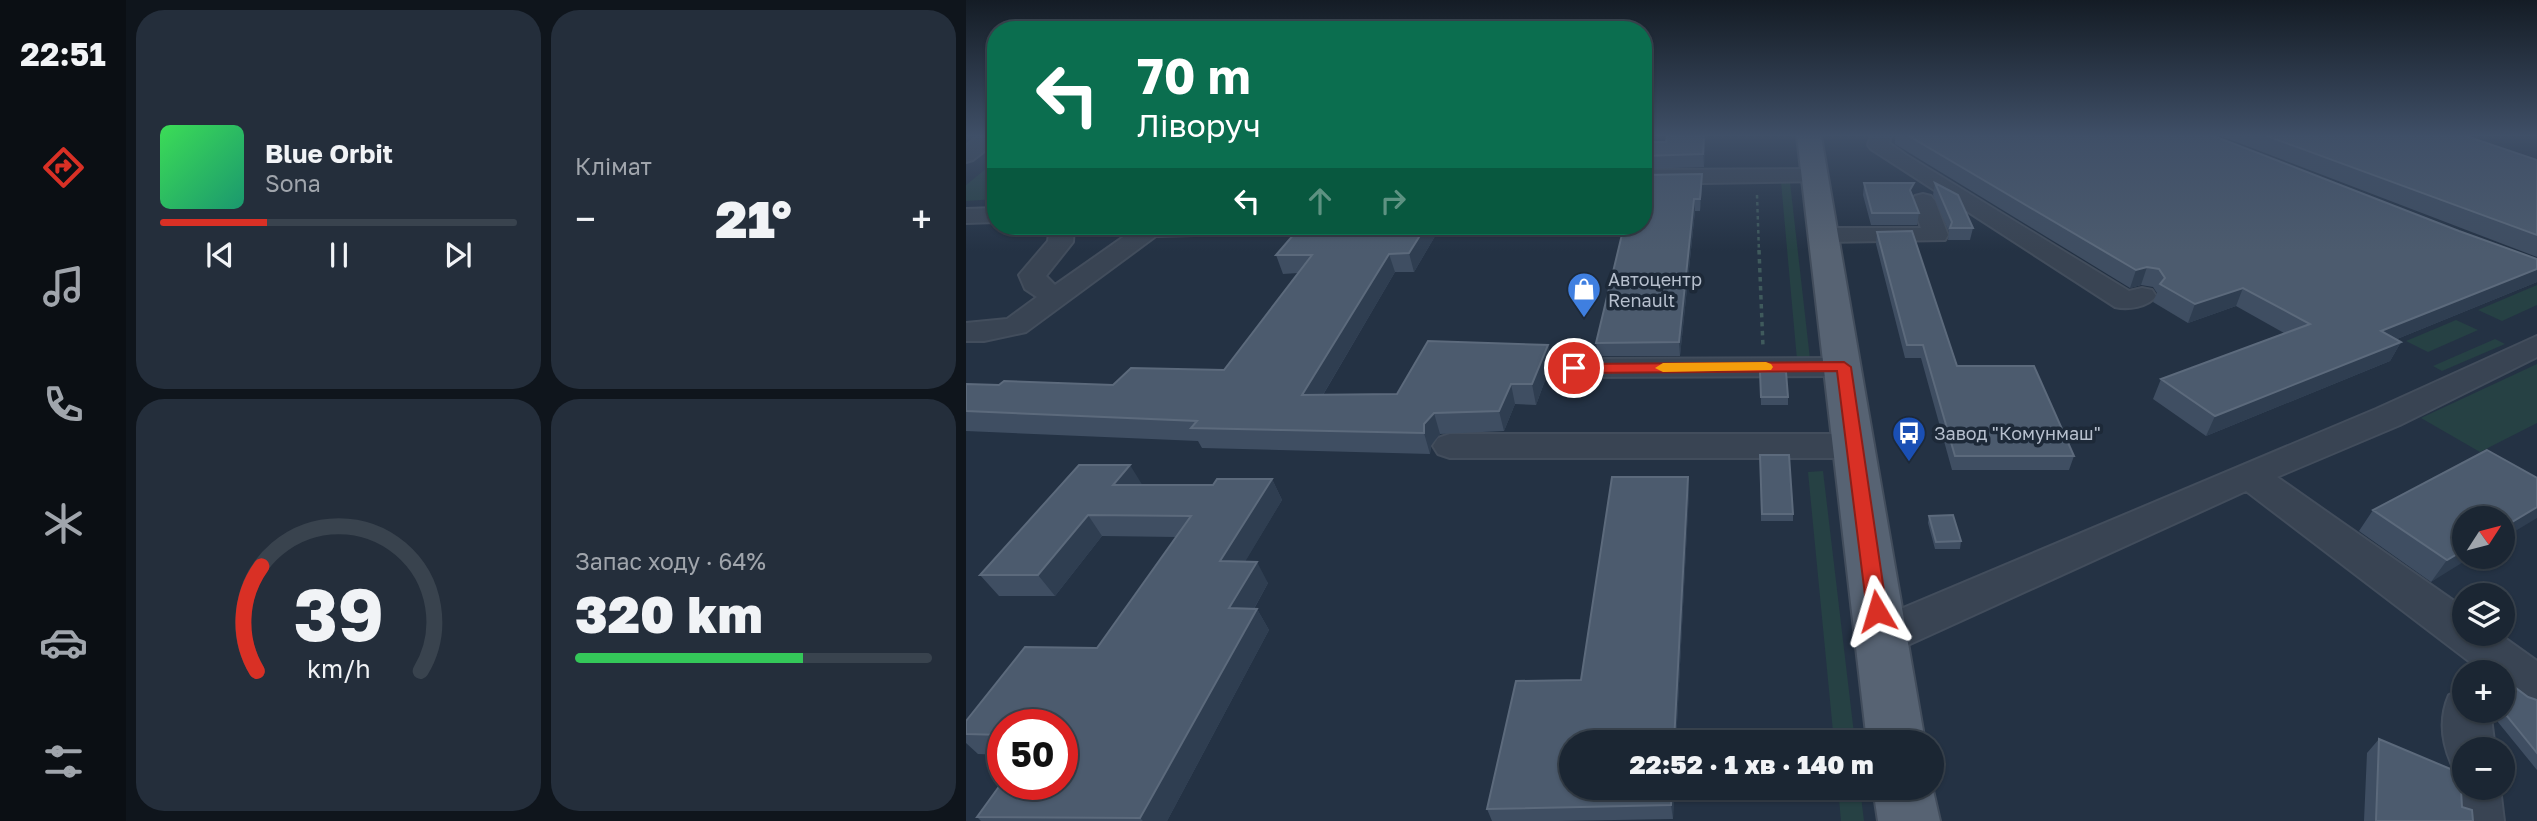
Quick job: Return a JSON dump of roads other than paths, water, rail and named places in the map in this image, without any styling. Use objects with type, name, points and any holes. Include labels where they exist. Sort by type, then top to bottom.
[{"type":"main road","points":[[1815,176],[1856,446],[1894,730]]},
{"type":"main road","points":[[1905,800],[1909,821]]},
{"type":"street","points":[[1923,174],[2125,301],[2142,296]]},
{"type":"street","points":[[1652,177],[1815,176]]},
{"type":"street","points":[[1824,235],[1936,235],[1923,201]]},
{"type":"street","points":[[966,216],[987,215]]},
{"type":"street","points":[[1055,298],[1035,284],[1032,275],[1060,242],[1061,235]]},
{"type":"street","points":[[966,332],[984,332],[1016,326],[1142,235]]},
{"type":"street","points":[[1881,637],[2249,475],[2388,417],[2537,345]]},
{"type":"street","points":[[1574,368],[1844,367]]},
{"type":"street","points":[[1450,446],[1856,446]]},
{"type":"street","points":[[2249,475],[2452,623]]},
{"type":"street","points":[[2480,646],[2496,660]]},
{"type":"street","points":[[2475,800],[2477,821]]},
{"type":"place","name":"Автоцентр Renault","points":[[1584,319]]},
{"type":"place","name":"Завод \"Комунмаш\"","points":[[1909,463]]}]
